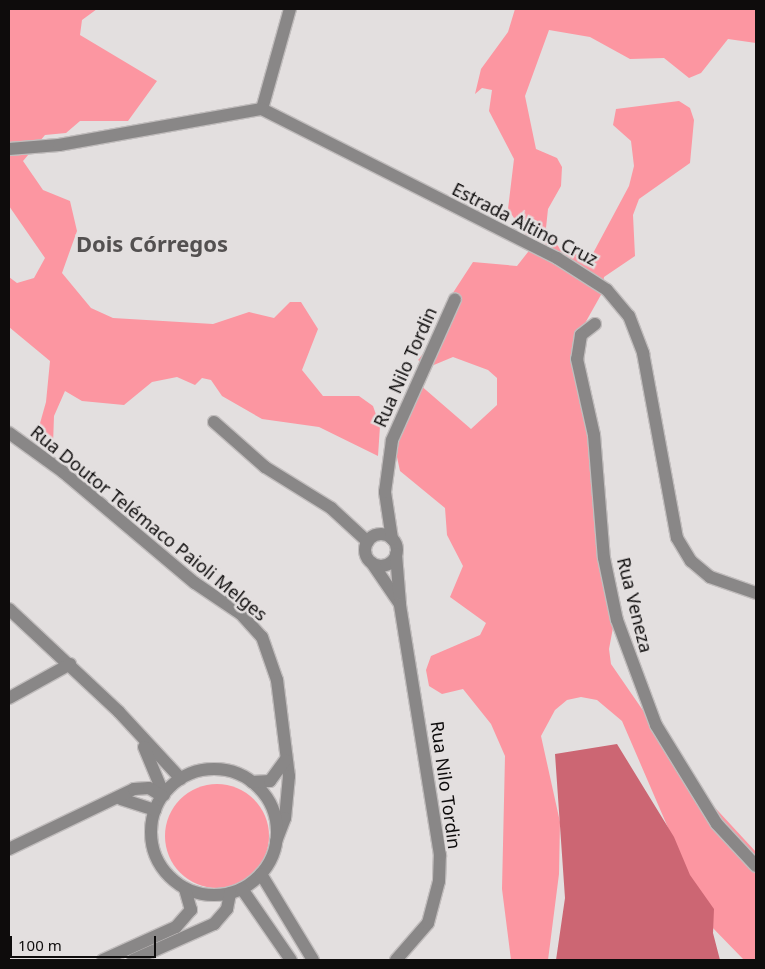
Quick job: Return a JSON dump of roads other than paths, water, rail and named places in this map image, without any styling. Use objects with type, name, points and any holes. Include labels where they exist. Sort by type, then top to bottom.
[{"type":"street","points":[[9,149],[59,145],[262,109],[290,9]]},
{"type":"street","name":"Estrada Altino Cruz","points":[[262,109],[557,258],[607,290],[630,316],[643,353],[677,538],[692,561],[710,577],[756,593]]},
{"type":"street","name":"Rua Nilo Tordin","points":[[392,539],[385,492],[392,440],[455,298]]},
{"type":"street","name":"Rua Veneza","points":[[595,324],[581,335],[577,359],[594,435],[603,548],[617,620],[656,725],[717,824],[756,866]]},
{"type":"street","points":[[214,422],[265,467],[331,508],[368,542]]},
{"type":"street","name":"Rua Doutor Telémaco Paioli Melges","points":[[9,433],[63,472],[195,583],[252,623],[270,652],[277,680],[285,760],[289,776],[285,818],[276,841]]},
{"type":"street","points":[[378,535],[392,539],[396,554],[386,565],[372,563],[366,555],[368,542],[378,535]]},
{"type":"street","name":"Rua Nilo Tordin","points":[[396,554],[400,604],[440,855],[439,881],[428,924],[396,960]]},
{"type":"street","name":"Rua Nilo Tordin","points":[[372,563],[400,604]]},
{"type":"street","points":[[9,608],[70,664],[142,742],[181,779]]},
{"type":"street","points":[[9,698],[70,664]]},
{"type":"street","points":[[142,742],[163,795]]},
{"type":"street","points":[[252,782],[271,806],[276,841],[261,874],[236,891],[207,895],[186,889],[171,879],[152,848],[156,810],[163,795],[181,779],[208,770],[223,770],[252,782],[270,781],[285,760]]},
{"type":"street","points":[[9,849],[121,799],[140,788],[163,795]]},
{"type":"street","points":[[121,799],[156,810]]},
{"type":"street","points":[[261,874],[313,960]]},
{"type":"street","points":[[103,960],[176,927],[191,910],[186,889]]},
{"type":"street","points":[[133,960],[214,924],[227,909],[236,891]]},
{"type":"street","points":[[236,891],[291,960]]},
{"type":"district","name":"Dois Córregos","points":[[152,244]]}]
